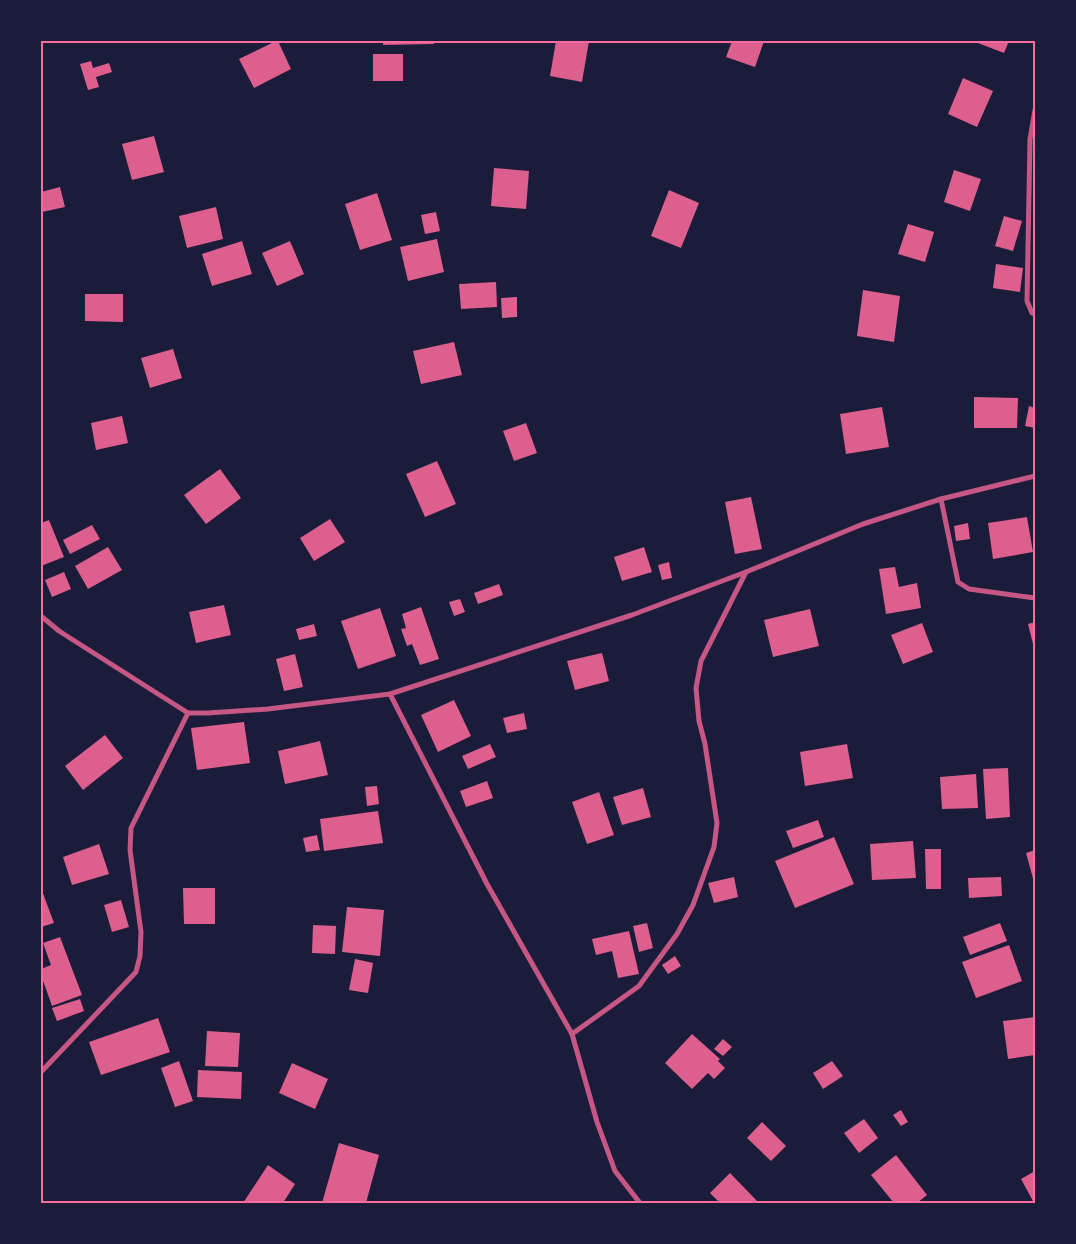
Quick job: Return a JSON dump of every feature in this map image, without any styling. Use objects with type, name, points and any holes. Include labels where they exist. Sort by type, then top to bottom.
[{"type":"street","points":[[1035,110],[1030,139],[1027,301],[1032,313],[1035,314]]},
{"type":"street","points":[[41,616],[59,631],[188,713],[268,709],[390,694],[632,615],[746,572],[863,524],[941,499],[1035,476]]},
{"type":"street","points":[[941,499],[958,582],[969,589],[1035,598]]},
{"type":"street","points":[[572,1034],[639,986],[677,934],[693,905],[714,847],[717,823],[706,744],[699,720],[696,688],[700,661],[746,572]]},
{"type":"street","points":[[390,694],[487,884],[572,1034],[596,1122],[615,1172],[640,1203]]},
{"type":"street","points":[[41,1072],[136,972],[140,956],[141,932],[130,850],[131,828],[188,713]]},
{"type":"building","points":[[278,41],[291,69],[254,88],[239,59]]},
{"type":"building","points":[[383,41],[433,41],[434,44],[383,45]]},
{"type":"building","points":[[556,41],[589,41],[582,82],[550,76]]},
{"type":"building","points":[[732,41],[764,41],[755,67],[726,57]]},
{"type":"building","points":[[979,41],[1009,41],[1004,53],[978,43]]},
{"type":"building","points":[[373,54],[403,54],[403,81],[373,81]]},
{"type":"building","points":[[91,61],[93,68],[109,63],[112,72],[96,77],[99,87],[88,90],[80,64]]},
{"type":"building","points":[[963,78],[993,91],[977,127],[948,114]]},
{"type":"building","points":[[154,136],[164,172],[132,180],[122,144]]},
{"type":"building","points":[[494,168],[529,171],[526,209],[491,206]]},
{"type":"building","points":[[954,170],[981,179],[970,211],[944,202]]},
{"type":"building","points":[[60,187],[65,207],[42,212],[41,192]]},
{"type":"building","points":[[669,190],[699,203],[681,248],[651,236]]},
{"type":"building","points":[[377,193],[392,240],[360,250],[345,204]]},
{"type":"building","points":[[216,207],[223,239],[187,248],[179,216]]},
{"type":"building","points":[[436,212],[440,231],[425,234],[421,215]]},
{"type":"building","points":[[1004,216],[1022,221],[1013,251],[995,246]]},
{"type":"building","points":[[908,224],[934,232],[925,262],[898,254]]},
{"type":"building","points":[[437,239],[444,272],[408,281],[400,247]]},
{"type":"building","points":[[242,241],[252,274],[212,286],[202,254]]},
{"type":"building","points":[[290,241],[304,274],[277,286],[262,253]]},
{"type":"building","points":[[996,264],[1023,268],[1020,292],[993,288]]},
{"type":"building","points":[[496,282],[497,307],[461,309],[459,284]]},
{"type":"building","points":[[863,290],[900,296],[894,342],[857,336]]},
{"type":"building","points":[[85,294],[123,294],[123,322],[85,321]]},
{"type":"building","points":[[517,297],[517,317],[502,318],[501,298]]},
{"type":"building","points":[[454,342],[462,375],[421,384],[413,351]]},
{"type":"building","points":[[173,349],[182,378],[150,388],[141,358]]},
{"type":"building","points":[[974,397],[1018,398],[1017,428],[974,428]]},
{"type":"building","points":[[1029,406],[1035,408],[1035,428],[1025,426]]},
{"type":"building","points":[[882,407],[889,447],[846,454],[840,414]]},
{"type":"building","points":[[122,416],[128,443],[96,450],[91,423]]},
{"type":"building","points":[[526,423],[537,453],[514,461],[503,431]]},
{"type":"building","points":[[437,461],[456,504],[425,517],[406,474]]},
{"type":"building","points":[[220,469],[241,498],[206,524],[184,495]]},
{"type":"building","points":[[751,497],[762,549],[735,554],[725,502]]},
{"type":"building","points":[[1027,517],[1033,552],[993,559],[988,523]]},
{"type":"building","points":[[330,519],[345,542],[314,561],[300,538]]},
{"type":"building","points":[[49,520],[64,557],[41,566],[41,523]]},
{"type":"building","points":[[968,523],[970,539],[956,541],[954,526]]},
{"type":"building","points":[[92,525],[100,539],[70,554],[63,540]]},
{"type":"building","points":[[108,547],[122,570],[88,589],[75,566]]},
{"type":"building","points":[[644,547],[652,572],[622,581],[614,557]]},
{"type":"building","points":[[669,562],[672,578],[662,580],[658,565]]},
{"type":"building","points":[[895,567],[899,587],[917,583],[921,608],[886,614],[879,569]]},
{"type":"building","points":[[64,572],[71,589],[52,597],[45,580]]},
{"type":"building","points":[[499,584],[503,595],[478,604],[474,593]]},
{"type":"building","points":[[460,599],[465,612],[454,616],[449,602]]},
{"type":"building","points":[[224,605],[231,635],[196,643],[189,612]]},
{"type":"building","points":[[421,607],[439,659],[420,665],[412,644],[407,646],[401,629],[406,628],[402,614]]},
{"type":"building","points":[[380,608],[396,656],[358,669],[341,621]]},
{"type":"building","points":[[810,609],[819,646],[773,657],[764,620]]},
{"type":"building","points":[[1035,622],[1035,648],[1034,648],[1028,624]]},
{"type":"building","points":[[922,623],[933,652],[903,664],[891,635]]},
{"type":"building","points":[[314,624],[317,636],[299,640],[296,629]]},
{"type":"building","points":[[602,653],[609,681],[575,690],[567,661]]},
{"type":"building","points":[[295,654],[303,687],[284,691],[276,659]]},
{"type":"building","points":[[454,700],[471,736],[438,752],[421,715]]},
{"type":"building","points":[[524,713],[527,729],[507,733],[503,718]]},
{"type":"building","points":[[244,722],[250,763],[197,770],[191,728]]},
{"type":"building","points":[[105,735],[123,758],[83,790],[65,766]]},
{"type":"building","points":[[320,741],[328,775],[285,784],[278,751]]},
{"type":"building","points":[[490,744],[496,757],[468,769],[462,756]]},
{"type":"building","points":[[847,744],[853,778],[805,786],[800,752]]},
{"type":"building","points":[[1008,768],[1010,817],[986,819],[983,769]]},
{"type":"building","points":[[976,774],[978,808],[942,809],[940,777]]},
{"type":"building","points":[[487,781],[493,798],[466,807],[460,791]]},
{"type":"building","points":[[377,786],[379,804],[367,806],[365,787]]},
{"type":"building","points":[[643,788],[651,817],[622,825],[613,797]]},
{"type":"building","points":[[599,792],[614,835],[587,844],[572,802]]},
{"type":"building","points":[[378,811],[383,843],[324,851],[320,819]]},
{"type":"building","points":[[818,820],[824,837],[793,848],[786,831]]},
{"type":"building","points":[[317,835],[320,850],[306,852],[303,838]]},
{"type":"building","points":[[834,837],[854,884],[795,908],[775,861]]},
{"type":"building","points":[[913,841],[916,878],[872,880],[870,844]]},
{"type":"building","points":[[99,844],[109,874],[72,885],[63,857]]},
{"type":"building","points":[[925,849],[941,849],[941,889],[926,889]]},
{"type":"building","points":[[1035,850],[1035,882],[1034,882],[1026,853]]},
{"type":"building","points":[[734,877],[738,897],[714,903],[708,883]]},
{"type":"building","points":[[1001,877],[1002,896],[969,898],[968,878]]},
{"type":"building","points":[[41,888],[54,923],[41,927]]},
{"type":"building","points":[[183,888],[215,888],[215,924],[184,924]]},
{"type":"building","points":[[121,900],[129,927],[112,932],[104,905]]},
{"type":"building","points":[[347,907],[384,910],[380,956],[342,952]]},
{"type":"building","points":[[647,923],[653,948],[639,952],[633,926]]},
{"type":"building","points":[[1000,923],[1007,941],[970,955],[963,937]]},
{"type":"building","points":[[313,925],[336,926],[335,954],[312,953]]},
{"type":"building","points":[[629,931],[639,974],[618,978],[612,951],[596,955],[592,939]]},
{"type":"building","points":[[60,937],[82,995],[52,1006],[41,975],[41,969],[51,965],[43,943]]},
{"type":"building","points":[[1009,945],[1022,981],[976,998],[962,962]]},
{"type":"building","points":[[675,956],[681,966],[668,974],[662,965]]},
{"type":"building","points":[[355,959],[373,963],[368,993],[349,990]]},
{"type":"building","points":[[80,999],[84,1011],[57,1021],[52,1008]]},
{"type":"building","points":[[1035,1017],[1035,1055],[1008,1059],[1003,1021]]},
{"type":"building","points":[[158,1018],[170,1052],[101,1075],[89,1042]]},
{"type":"building","points":[[207,1031],[240,1033],[238,1067],[205,1066]]},
{"type":"building","points":[[692,1034],[720,1059],[718,1061],[725,1068],[714,1079],[708,1073],[692,1089],[665,1063]]},
{"type":"building","points":[[723,1039],[732,1047],[723,1056],[714,1049]]},
{"type":"building","points":[[179,1061],[193,1101],[175,1107],[161,1068]]},
{"type":"building","points":[[832,1061],[843,1076],[823,1089],[813,1073]]},
{"type":"building","points":[[292,1063],[328,1079],[315,1109],[279,1093]]},
{"type":"building","points":[[198,1070],[242,1072],[241,1099],[197,1097]]},
{"type":"building","points":[[901,1110],[908,1122],[901,1126],[893,1115]]},
{"type":"building","points":[[864,1119],[878,1138],[859,1153],[844,1133]]},
{"type":"building","points":[[762,1122],[786,1146],[771,1161],[747,1138]]},
{"type":"building","points":[[339,1143],[379,1155],[366,1203],[322,1203]]},
{"type":"building","points":[[896,1155],[927,1195],[917,1203],[894,1203],[871,1175]]},
{"type":"building","points":[[268,1165],[295,1184],[283,1203],[243,1203]]},
{"type":"building","points":[[1035,1171],[1035,1203],[1034,1203],[1021,1179]]},
{"type":"building","points":[[730,1173],[759,1203],[720,1203],[710,1193]]}]
